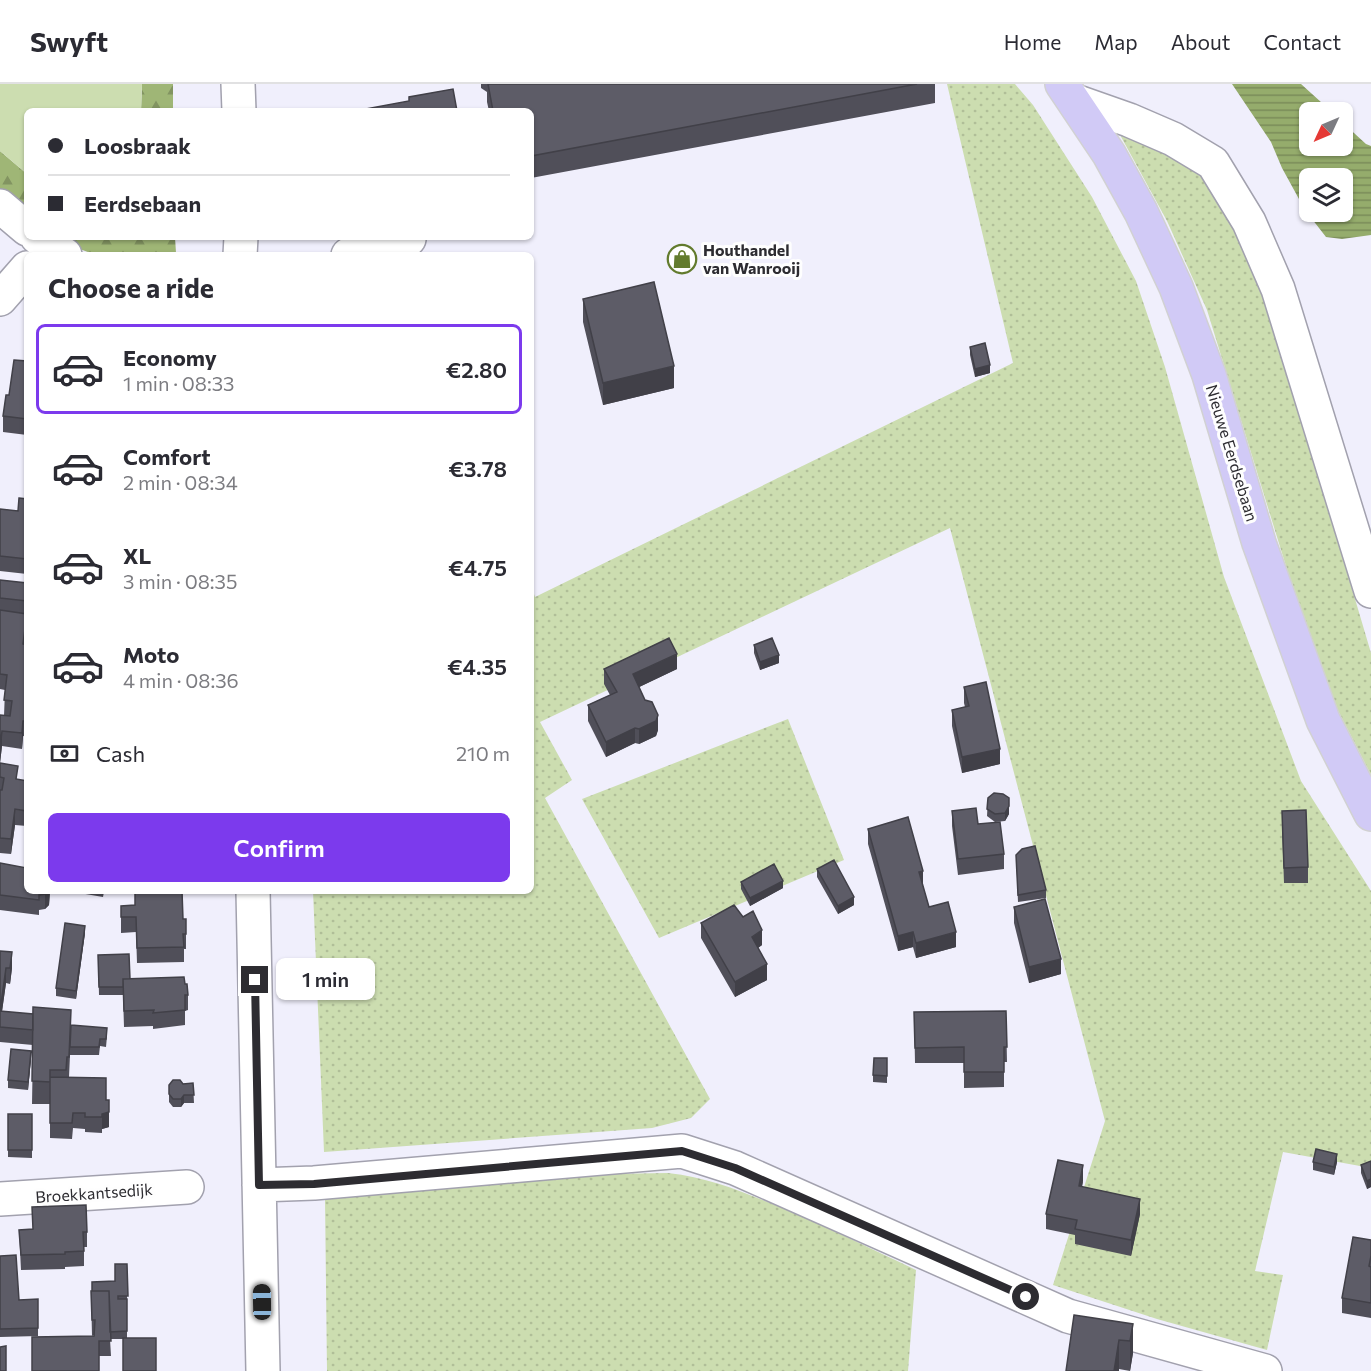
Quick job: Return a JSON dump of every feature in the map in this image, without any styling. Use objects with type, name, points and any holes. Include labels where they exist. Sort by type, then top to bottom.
[{"type":"main road","name":"Nieuwe Eerdsebaan","points":[[1069,93],[1109,154],[1176,287],[1209,375],[1259,543],[1323,720],[1371,814]]},
{"type":"street","points":[[238,84],[239,108]]},
{"type":"street","name":"Nieuwe Eerdsebaan","points":[[1069,93],[1173,139],[1213,163],[1249,222],[1278,289],[1371,591]]},
{"type":"street","points":[[0,206],[24,231]]},
{"type":"street","points":[[359,252],[405,240]]},
{"type":"street","points":[[0,299],[24,268]]},
{"type":"street","points":[[253,894],[263,1371]]},
{"type":"street","points":[[259,1185],[314,1184],[682,1151],[735,1168],[1068,1316],[1265,1371]]},
{"type":"street","name":"Broekkantsedijk","points":[[0,1199],[187,1187]]},
{"type":"shaded area","points":[[0,84],[142,84],[141,108],[24,108],[24,171],[0,151]]},
{"type":"shaded area","points":[[947,84],[1015,84],[1033,105],[1092,197],[1136,281],[1165,367],[1224,577],[1301,781],[1371,891],[1371,1168],[1283,1152],[1255,1271],[1283,1275],[1267,1350],[1157,1319],[1053,1285],[1105,1121],[950,528],[540,722],[572,780],[545,798],[710,1099],[691,1118],[652,1128],[324,1152],[313,894],[534,894],[534,594],[535,597],[1013,363]]},
{"type":"shaded area","points":[[1232,84],[1301,84],[1321,102],[1299,102],[1299,156],[1353,156],[1353,132],[1371,146],[1371,235],[1342,239],[1326,237],[1314,222],[1353,222],[1353,168],[1299,168],[1299,199],[1271,142]]},
{"type":"shaded area","points":[[1119,133],[1190,158],[1220,192],[1272,318],[1371,653],[1371,775],[1332,699],[1298,605],[1207,310],[1167,221]]},
{"type":"shaded area","points":[[788,719],[844,860],[659,938],[582,799]]},
{"type":"shaded area","points":[[668,1173],[713,1182],[754,1196],[916,1270],[908,1371],[327,1371],[325,1199],[610,1174]]},
{"type":"green space","points":[[142,84],[173,84],[173,108],[141,108]]},
{"type":"green space","points":[[0,151],[24,171],[24,212],[0,192]]},
{"type":"green space","points":[[62,240],[175,240],[176,252],[88,252]]},
{"type":"building","points":[[488,84],[917,84],[534,155],[534,108],[492,108]]},
{"type":"building","points":[[453,89],[456,108],[371,108],[409,101],[409,97]]},
{"type":"building","points":[[654,282],[674,366],[603,383],[583,299]]},
{"type":"building","points":[[985,343],[990,365],[975,369],[970,347]]},
{"type":"building","points":[[14,360],[24,361],[24,419],[3,416],[6,395],[9,395]]},
{"type":"building","points":[[19,498],[24,499],[24,559],[0,556],[0,509],[18,511]]},
{"type":"building","points":[[0,580],[24,583],[24,601],[0,598]]},
{"type":"building","points":[[0,610],[24,614],[22,733],[2,731],[0,748],[0,715],[10,716],[12,701],[4,700],[7,675],[0,674]]},
{"type":"building","points":[[669,638],[677,654],[633,674],[645,700],[652,702],[658,715],[656,721],[606,742],[588,705],[617,692],[604,669]]},
{"type":"building","points":[[772,638],[779,655],[760,662],[754,645]]},
{"type":"building","points":[[986,682],[1000,749],[962,757],[952,710],[969,706],[964,687]]},
{"type":"building","points":[[0,763],[18,766],[16,779],[24,780],[24,810],[15,809],[11,839],[0,838],[0,790],[2,790],[4,778],[0,777]]},
{"type":"building","points":[[994,793],[1003,794],[1009,798],[1009,806],[1005,813],[995,814],[987,809],[988,798]]},
{"type":"building","points":[[976,808],[978,824],[1000,822],[1004,854],[958,859],[952,811]]},
{"type":"building","points":[[1306,810],[1308,867],[1284,868],[1282,811]]},
{"type":"building","points":[[908,817],[923,871],[919,872],[929,907],[948,902],[956,932],[916,943],[913,932],[898,936],[868,829]]},
{"type":"building","points":[[1035,846],[1046,890],[1018,895],[1016,855],[1022,849]]},
{"type":"building","points":[[834,860],[854,897],[838,906],[817,869]]},
{"type":"building","points":[[0,863],[24,867],[24,894],[45,894],[39,895],[39,900],[0,895]]},
{"type":"building","points":[[774,864],[783,881],[750,898],[741,882]]},
{"type":"building","points":[[135,894],[182,894],[183,919],[186,919],[186,934],[183,934],[184,947],[137,948],[136,917],[121,917],[121,906],[135,905]]},
{"type":"building","points":[[1045,899],[1061,959],[1029,967],[1014,907]]},
{"type":"building","points":[[734,905],[743,917],[753,911],[762,930],[752,937],[767,964],[735,982],[701,923]]},
{"type":"building","points":[[65,923],[85,926],[76,991],[56,988]]},
{"type":"building","points":[[0,951],[12,952],[10,968],[6,968],[0,1011]]},
{"type":"building","points":[[129,954],[130,979],[123,979],[123,987],[99,987],[98,955]]},
{"type":"building","points":[[184,977],[188,995],[185,995],[185,1010],[153,1013],[154,1010],[124,1011],[123,979]]},
{"type":"building","points":[[33,1007],[71,1010],[69,1057],[67,1057],[66,1070],[50,1070],[50,1082],[32,1081]]},
{"type":"building","points":[[0,1011],[33,1014],[33,1030],[0,1027]]},
{"type":"building","points":[[1006,1011],[1007,1047],[1004,1047],[1004,1072],[964,1072],[964,1047],[915,1048],[914,1012]]},
{"type":"building","points":[[71,1025],[107,1028],[106,1039],[100,1039],[99,1047],[70,1047]]},
{"type":"building","points":[[11,1049],[31,1051],[28,1082],[8,1080]]},
{"type":"building","points":[[874,1058],[887,1058],[887,1076],[873,1075]]},
{"type":"building","points":[[50,1077],[106,1078],[106,1100],[109,1100],[109,1112],[102,1114],[102,1117],[85,1117],[85,1113],[73,1113],[72,1123],[50,1123]]},
{"type":"building","points":[[173,1080],[180,1080],[183,1084],[193,1083],[194,1095],[184,1095],[181,1099],[173,1099],[169,1094],[169,1085]]},
{"type":"building","points":[[8,1114],[32,1114],[32,1150],[8,1150]]},
{"type":"building","points":[[1316,1149],[1337,1154],[1334,1167],[1313,1162]]},
{"type":"building","points":[[1058,1160],[1083,1165],[1079,1186],[1140,1199],[1131,1240],[1075,1229],[1077,1220],[1046,1214]]},
{"type":"building","points":[[1371,1161],[1371,1179],[1367,1181],[1361,1165]]},
{"type":"building","points":[[86,1205],[87,1232],[83,1232],[84,1251],[21,1255],[19,1230],[33,1229],[32,1207]]},
{"type":"building","points":[[1353,1237],[1371,1240],[1369,1266],[1371,1267],[1371,1303],[1342,1298]]},
{"type":"building","points":[[16,1255],[19,1300],[38,1299],[38,1328],[0,1329],[0,1256]]},
{"type":"building","points":[[115,1264],[127,1264],[128,1296],[118,1296],[118,1299],[127,1299],[127,1331],[110,1332],[109,1291],[92,1291],[92,1282],[115,1281]]},
{"type":"building","points":[[91,1291],[109,1291],[111,1341],[99,1341],[99,1371],[32,1371],[32,1337],[94,1336],[95,1320],[92,1320]]},
{"type":"building","points":[[1074,1315],[1133,1324],[1130,1341],[1119,1340],[1114,1371],[1066,1371]]},
{"type":"building","points":[[123,1338],[156,1338],[156,1371],[123,1371]]},
{"type":"building","points":[[6,1346],[6,1371],[0,1371],[0,1347]]},
{"type":"place","name":"Houthandel van Wanrooij","points":[[682,259]]},
{"type":"route","points":[[255,980],[259,1185],[314,1184],[682,1151],[735,1168],[1026,1297]]}]
